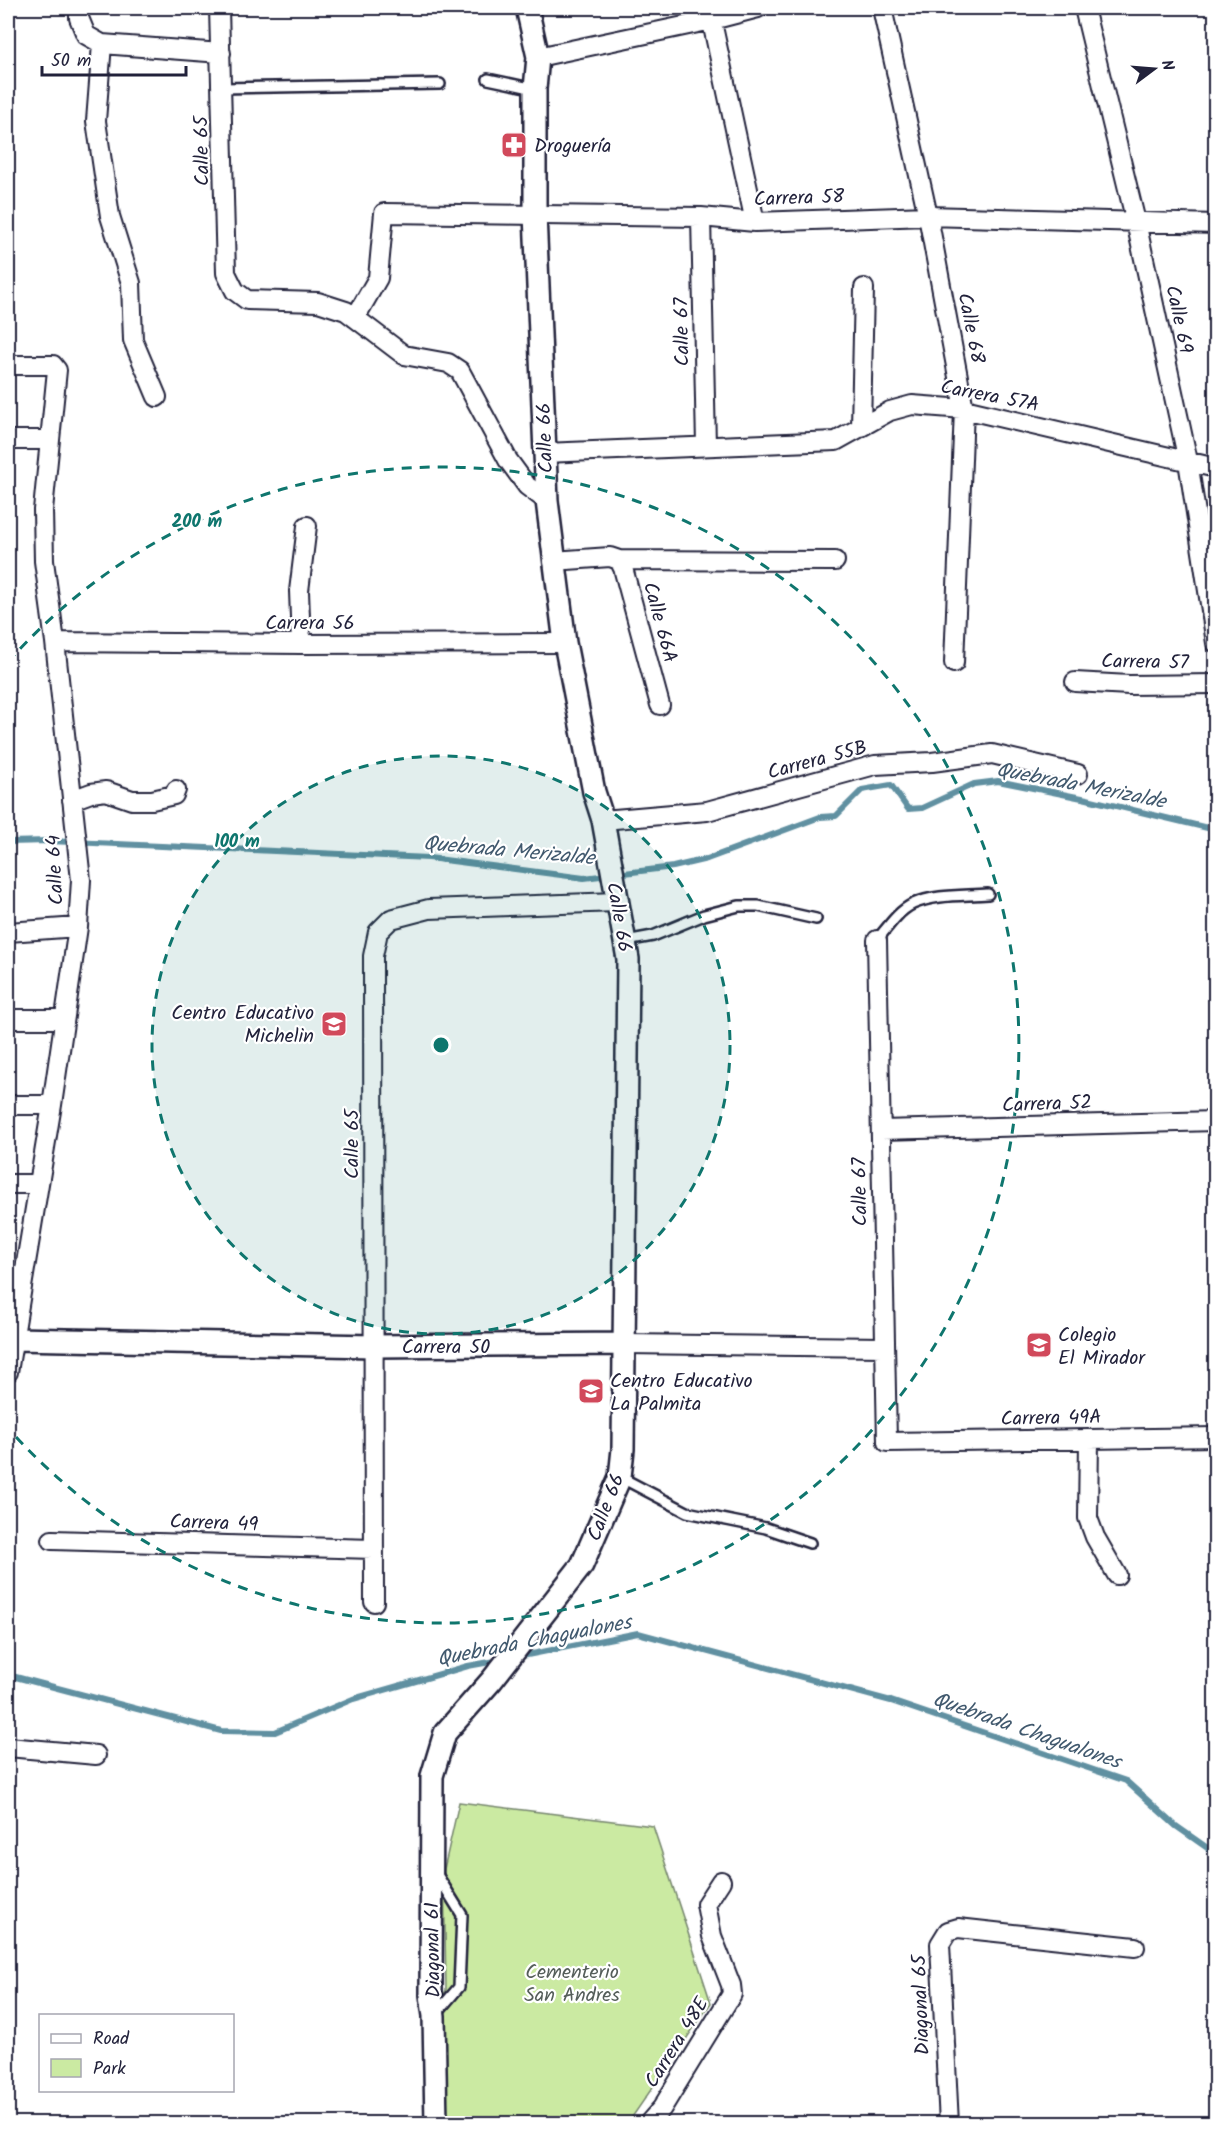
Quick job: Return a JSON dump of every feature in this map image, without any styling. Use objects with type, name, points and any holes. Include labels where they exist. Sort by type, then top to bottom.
[{"type":"street","points":[[79,8],[79,18],[94,40],[96,122],[110,216],[131,283],[133,340],[157,397]]},
{"type":"street","name":"Calle 65","points":[[219,8],[226,273],[235,291],[247,300],[318,302],[346,311],[355,318]]},
{"type":"street","name":"Calle 66","points":[[432,1776],[445,1733],[492,1680],[582,1565],[620,1477],[623,1449],[628,959],[603,820],[594,792],[565,643],[546,501],[535,214],[535,89],[538,57],[527,8]]},
{"type":"street","points":[[538,57],[710,14],[758,8]]},
{"type":"street","name":"Calle 68","points":[[882,8],[928,216],[964,409],[954,663]]},
{"type":"street","name":"Calle 69","points":[[1084,8],[1136,222],[1188,461],[1215,643]]},
{"type":"street","points":[[710,14],[755,222]]},
{"type":"street","points":[[94,40],[221,53]]},
{"type":"street","name":"Carrera 58","points":[[355,318],[378,278],[384,213],[701,218],[755,222],[928,216],[1215,224]]},
{"type":"street","name":"Calle 67","points":[[701,218],[706,445]]},
{"type":"street","points":[[861,427],[864,288]]},
{"type":"street","points":[[355,318],[404,355],[448,363],[460,371],[508,460],[527,486],[546,501]]},
{"type":"street","name":"Calle 64","points":[[8,365],[53,365],[57,370],[43,510],[44,561],[81,880],[78,927],[52,1105],[10,1340],[8,1372]]},
{"type":"street","name":"Carrera 57A","points":[[544,453],[836,441],[890,411],[912,405],[964,409],[1215,468]]},
{"type":"street","points":[[8,440],[50,440]]},
{"type":"street","points":[[301,644],[299,591],[307,526]]},
{"type":"street","points":[[553,561],[614,558],[835,561]]},
{"type":"street","name":"Calle 66A","points":[[614,558],[623,568],[660,705]]},
{"type":"street","name":"Carrera 56","points":[[55,642],[565,643]]},
{"type":"street","name":"Carrera 57","points":[[1075,682],[1129,685],[1215,684]]},
{"type":"street","name":"Carrera 55B","points":[[603,820],[707,811],[875,765],[932,762],[992,754],[1078,774]]},
{"type":"street","points":[[72,800],[106,791],[132,800],[152,800],[174,795],[176,790]]},
{"type":"street","name":"Calle 65","points":[[374,1602],[373,956],[378,932],[391,919],[429,909],[616,900]]},
{"type":"street","points":[[8,932],[78,927]]},
{"type":"street","name":"Calle 67","points":[[877,940],[887,1442]]},
{"type":"street","points":[[8,1019],[64,1020]]},
{"type":"street","points":[[8,1105],[52,1105]]},
{"type":"street","name":"Carrera 52","points":[[881,1130],[1215,1121]]},
{"type":"street","points":[[8,1184],[38,1184]]},
{"type":"street","name":"Carrera 50","points":[[10,1340],[374,1346],[624,1344],[885,1347]]},
{"type":"street","name":"Carrera 49A","points":[[887,1442],[1215,1437]]},
{"type":"street","points":[[1089,1439],[1088,1518],[1095,1537],[1117,1575]]},
{"type":"street","name":"Carrera 49","points":[[52,1540],[374,1549]]},
{"type":"street","points":[[8,1748],[96,1755]]},
{"type":"street","name":"Diagonal 61","points":[[432,1776],[431,1995],[434,2016],[436,2124]]},
{"type":"street","name":"Carrera 48E","points":[[648,2124],[662,2108],[732,1994],[731,1985],[712,1936],[706,1904],[721,1881]]},
{"type":"street","name":"Diagonal 65","points":[[949,2124],[940,1944],[948,1931],[958,1929],[1135,1947]]},
{"type":"lane","points":[[488,79],[535,89]]},
{"type":"lane","points":[[222,88],[440,84]]},
{"type":"lane","points":[[877,940],[899,914],[912,904],[927,899],[988,894]]},
{"type":"lane","points":[[623,941],[653,936],[704,915],[739,906],[758,906],[816,919]]},
{"type":"lane","points":[[620,1477],[687,1512],[766,1528],[810,1543]]},
{"type":"lane","points":[[433,1868],[462,1915],[459,1987],[434,2016]]},
{"type":"green space","name":"Cementerio San Andres","points":[[459,1802],[653,1826],[711,2003],[628,2123],[441,2123],[434,2015],[446,1990],[444,1869]]},
{"type":"waterway","name":"Quebrada Merizalde","points":[[8,842],[49,841],[429,858],[584,878],[673,867],[707,859],[820,817],[836,816],[862,790],[891,785],[908,809],[922,808],[974,784],[998,781],[1087,799],[1216,830]]},
{"type":"waterway","name":"Quebrada Chagualones","points":[[517,1657],[638,1633],[891,1701],[1126,1781],[1176,1826],[1216,1854]]},
{"type":"waterway","name":"Quebrada Chagualones","points":[[8,1675],[221,1731],[275,1732],[353,1699],[468,1666],[501,1660]]},
{"type":"place","name":"Droguería","points":[[514,145]]},
{"type":"place","name":"Centro Educativo Michelin","points":[[334,1024]]},
{"type":"place","name":"Colegio El Mirador","points":[[1039,1345]]},
{"type":"place","name":"Centro Educativo La Palmita","points":[[591,1391]]}]
